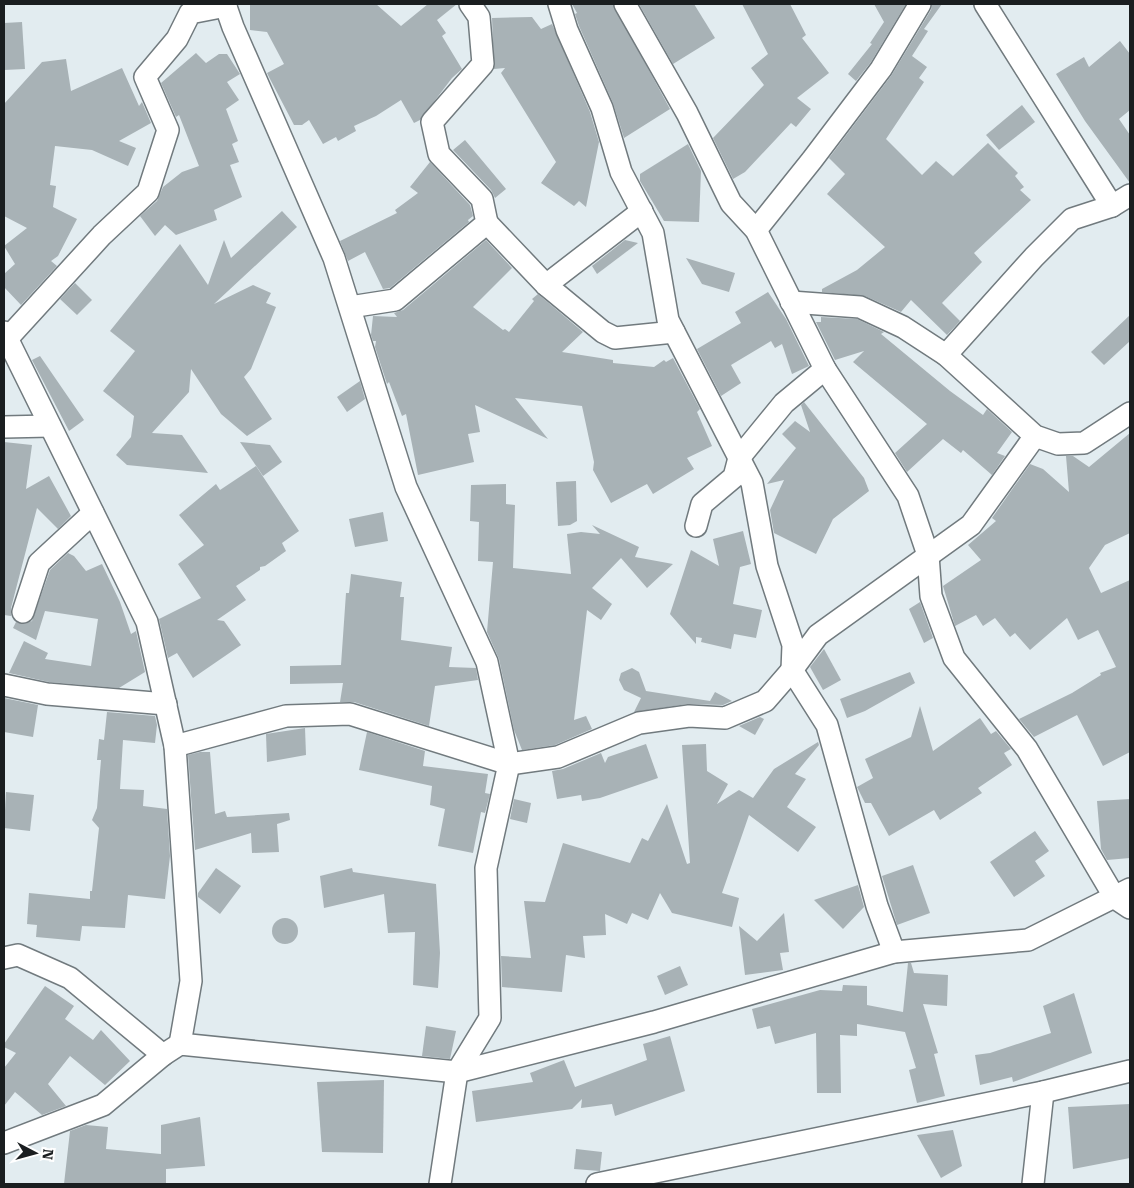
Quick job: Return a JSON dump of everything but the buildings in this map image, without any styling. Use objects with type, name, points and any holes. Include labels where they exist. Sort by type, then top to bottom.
[{"type":"street","points":[[470,4],[479,17],[483,64],[432,122],[439,154],[482,199],[487,223],[546,285],[590,322],[615,338],[674,332]]},
{"type":"street","points":[[559,4],[567,30],[602,108],[621,172],[653,232],[668,320],[752,483],[768,566],[793,646],[792,670],[827,725],[877,906],[894,952]]},
{"type":"street","points":[[4,958],[18,956],[70,978],[171,1050],[457,1072],[654,1022],[894,952],[1028,940],[1125,898],[1027,749],[954,658],[931,596],[928,555],[908,496],[825,369],[756,230],[731,203],[687,114],[625,4]]},
{"type":"street","points":[[756,230],[881,69],[920,4]]},
{"type":"street","points":[[986,4],[1112,206]]},
{"type":"street","points":[[4,1143],[103,1105],[171,1050],[191,981],[175,746],[147,622],[5,336],[102,235],[148,192],[168,130],[145,77],[176,39],[190,13],[226,5],[233,27],[334,258],[406,487],[487,662],[509,764],[486,868],[490,1018],[457,1072],[440,1184]]},
{"type":"street","points":[[946,355],[1034,257],[1072,219],[1112,206],[1130,195]]},
{"type":"street","points":[[546,285],[642,211]]},
{"type":"street","points":[[350,306],[396,300],[487,223]]},
{"type":"street","points":[[791,302],[860,307],[903,326],[946,355],[1035,436],[1058,444],[1084,443],[1130,413]]},
{"type":"street","points":[[696,526],[702,504],[734,476],[739,458],[784,402],[825,369]]},
{"type":"street","points":[[4,428],[50,426]]},
{"type":"street","points":[[175,746],[286,716],[350,714],[509,764],[558,757],[639,723],[689,716],[725,718],[764,701],[792,670],[818,635],[971,525],[1035,436]]},
{"type":"street","points":[[23,612],[39,564],[93,513]]},
{"type":"street","points":[[4,685],[47,694],[166,704]]},
{"type":"street","points":[[597,1184],[1042,1092],[1130,1071]]},
{"type":"street","points":[[1032,1182],[1042,1092]]}]
